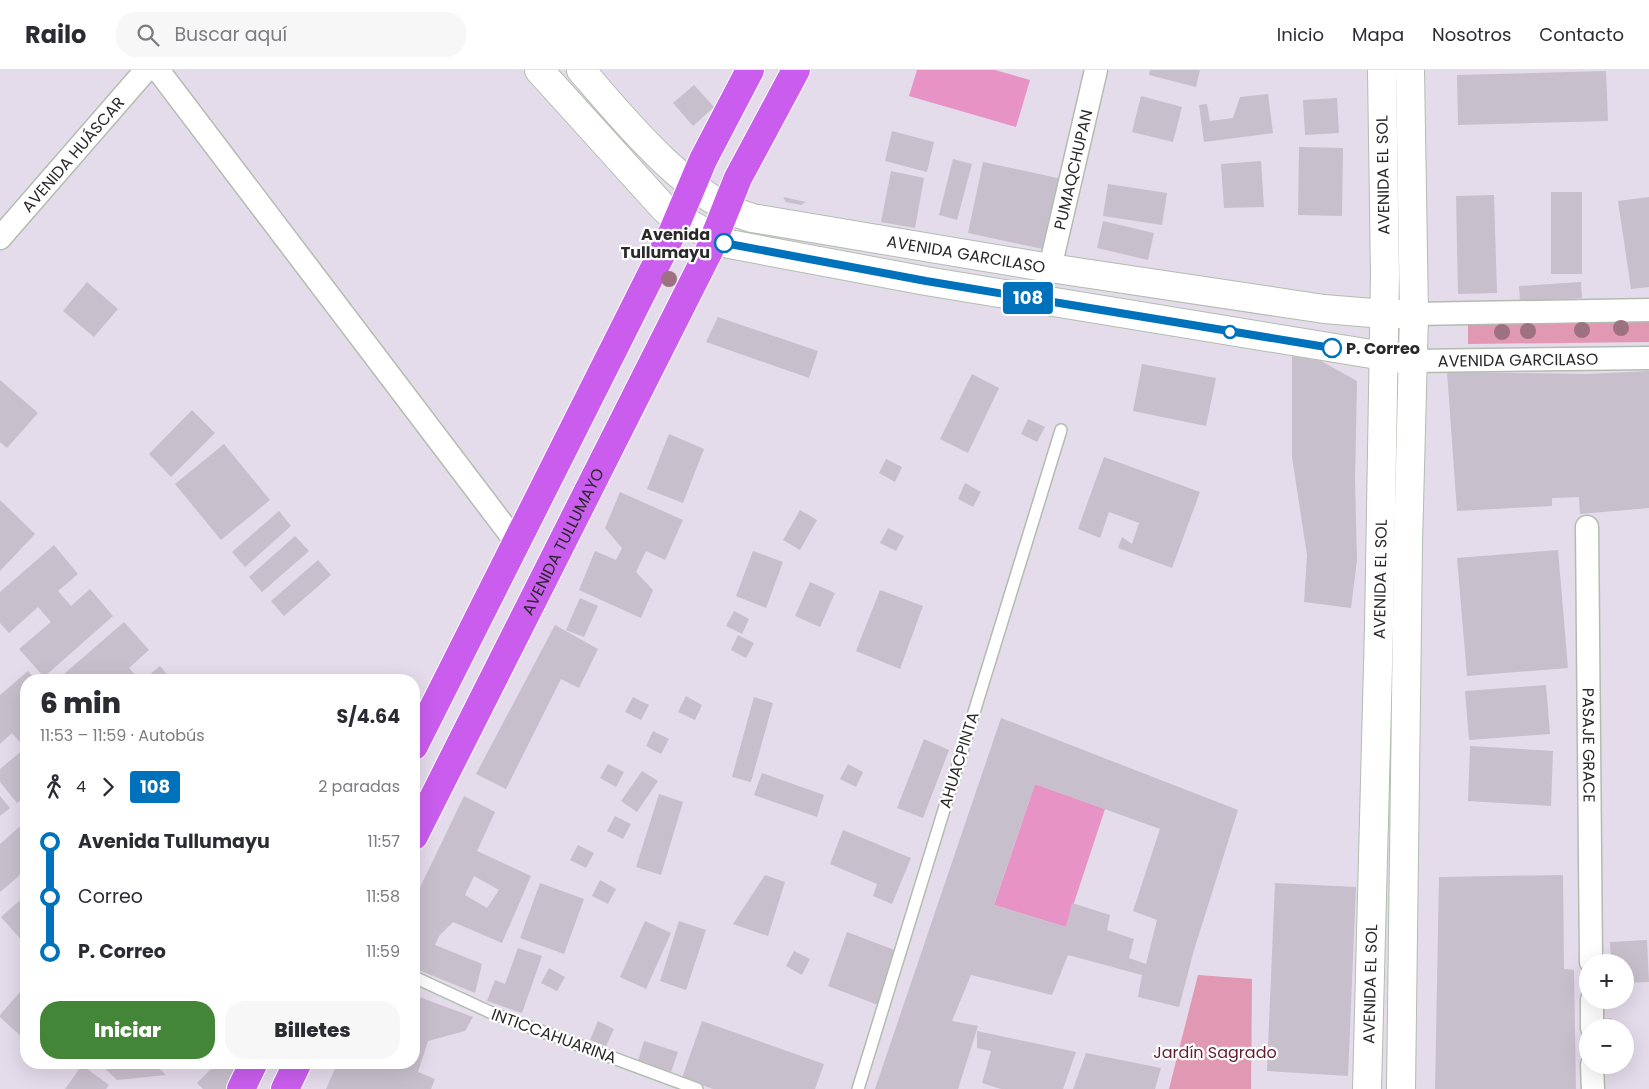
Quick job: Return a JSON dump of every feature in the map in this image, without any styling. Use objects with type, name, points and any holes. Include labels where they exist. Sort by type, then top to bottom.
[{"type":"main road","points":[[420,734],[675,224],[703,160],[750,70]]},
{"type":"main road","points":[[728,203],[740,174],[796,70]]},
{"type":"main road","name":"AVENIDA TULLUMAYO","points":[[420,824],[713,241],[728,203]]},
{"type":"main road","points":[[241,1089],[251,1069]]},
{"type":"main road","points":[[284,1089],[294,1069]]},
{"type":"street","name":"AVENIDA HUÁSCAR","points":[[0,238],[146,70]]},
{"type":"street","points":[[158,70],[516,542]]},
{"type":"street","name":"AVENIDA GARCILASO","points":[[539,70],[662,206],[675,224],[713,241],[926,281],[1413,361],[1649,358]]},
{"type":"street","name":"AVENIDA GARCILASO","points":[[581,70],[634,131],[692,185],[704,194],[728,203],[738,214],[770,222],[1050,268],[1324,309],[1384,314],[1649,310]]},
{"type":"street","name":"PUMAQCHUPAN","points":[[1050,268],[1096,70]]},
{"type":"street","name":"AVENIDA EL SOL","points":[[1367,1089],[1379,617],[1384,314],[1382,70]]},
{"type":"street","name":"AVENIDA EL SOL","points":[[1401,1089],[1408,544],[1414,314],[1410,70]]},
{"type":"street","name":"PASAJE GRACE","points":[[1586,527],[1591,954]]},
{"type":"street","points":[[1592,1074],[1593,1089]]},
{"type":"lane","name":"AHUACPINTA","points":[[858,1089],[1061,430]]},
{"type":"lane","name":"INTICCAHUARINA","points":[[420,980],[492,1013],[698,1089]]},
{"type":"green space","points":[[1649,318],[1649,342],[1468,344],[1468,320]]},
{"type":"green space","name":"Jardín Sagrado","points":[[1198,975],[1252,979],[1251,1089],[1169,1089]]},
{"type":"shaded area","points":[[917,70],[995,70],[1030,80],[1016,127],[909,96]]},
{"type":"shaded area","points":[[1035,784],[1105,809],[1066,927],[994,905]]},
{"type":"building","points":[[1150,70],[1200,70],[1196,87],[1149,75]]},
{"type":"building","points":[[1606,71],[1608,121],[1458,125],[1457,75]]},
{"type":"building","points":[[694,85],[714,107],[693,126],[673,103]]},
{"type":"building","points":[[1268,94],[1273,133],[1204,142],[1199,105],[1207,104],[1210,121],[1233,118],[1240,97]]},
{"type":"building","points":[[1141,96],[1182,107],[1173,142],[1132,132]]},
{"type":"building","points":[[1337,98],[1339,133],[1305,135],[1303,100]]},
{"type":"building","points":[[892,131],[934,142],[927,172],[885,161]]},
{"type":"building","points":[[1299,147],[1343,148],[1342,216],[1298,215]]},
{"type":"building","points":[[953,159],[972,164],[957,220],[939,215]]},
{"type":"building","points":[[1261,161],[1264,207],[1224,208],[1221,164]]},
{"type":"building","points":[[983,162],[1062,179],[1047,250],[968,233]]},
{"type":"building","points":[[891,171],[924,178],[915,228],[881,222]]},
{"type":"building","points":[[1108,184],[1167,193],[1162,225],[1103,216]]},
{"type":"building","points":[[1551,192],[1582,192],[1582,274],[1551,274]]},
{"type":"building","points":[[1494,195],[1497,293],[1458,294],[1456,196]]},
{"type":"building","points":[[783,197],[806,202],[801,205],[786,202]]},
{"type":"building","points":[[1649,197],[1649,287],[1631,289],[1618,201]]},
{"type":"building","points":[[1103,221],[1154,233],[1148,260],[1097,248]]},
{"type":"building","points":[[87,282],[118,309],[94,337],[63,311]]},
{"type":"building","points":[[1581,282],[1582,298],[1520,302],[1519,286]]},
{"type":"building","points":[[718,317],[818,351],[809,378],[706,342]]},
{"type":"building","points":[[1292,356],[1321,361],[1357,381],[1355,480],[1357,560],[1351,608],[1304,602],[1307,555],[1292,457]]},
{"type":"building","points":[[1142,364],[1216,378],[1206,426],[1133,411]]},
{"type":"building","points":[[1649,371],[1649,508],[1580,514],[1579,497],[1552,498],[1552,506],[1457,511],[1447,372],[1587,374]]},
{"type":"building","points":[[972,374],[999,388],[968,453],[940,439]]},
{"type":"building","points":[[0,380],[38,413],[7,448],[0,442]]},
{"type":"building","points":[[192,410],[215,433],[171,477],[149,454]]},
{"type":"building","points":[[1028,419],[1045,427],[1037,442],[1021,434]]},
{"type":"building","points":[[669,434],[704,449],[683,503],[647,489]]},
{"type":"building","points":[[224,444],[270,500],[221,540],[175,484]]},
{"type":"building","points":[[1104,457],[1200,492],[1172,568],[1118,548],[1122,537],[1132,544],[1139,523],[1109,512],[1100,538],[1078,529]]},
{"type":"building","points":[[886,459],[902,467],[895,482],[879,473]]},
{"type":"building","points":[[965,483],[981,492],[973,507],[958,499]]},
{"type":"building","points":[[620,492],[683,520],[665,560],[646,551],[636,572],[653,590],[641,618],[579,590],[595,551],[616,560],[622,548],[605,528]]},
{"type":"building","points":[[0,500],[35,534],[0,571]]},
{"type":"building","points":[[800,510],[817,520],[800,550],[783,540]]},
{"type":"building","points":[[279,511],[291,526],[245,567],[232,552]]},
{"type":"building","points":[[888,528],[904,536],[896,551],[880,543]]},
{"type":"building","points":[[295,536],[309,551],[262,592],[249,577]]},
{"type":"building","points":[[54,545],[78,574],[58,591],[71,606],[90,589],[113,616],[47,674],[41,674],[19,649],[51,622],[38,607],[9,633],[0,623],[0,592]]},
{"type":"building","points":[[1558,550],[1568,668],[1467,676],[1457,558]]},
{"type":"building","points":[[753,551],[783,562],[766,608],[736,596]]},
{"type":"building","points":[[318,560],[331,575],[284,616],[271,601]]},
{"type":"building","points":[[810,582],[835,593],[820,627],[795,616]]},
{"type":"building","points":[[880,590],[923,606],[900,669],[856,651]]},
{"type":"building","points":[[580,598],[598,606],[584,637],[566,630]]},
{"type":"building","points":[[734,611],[749,619],[742,634],[726,626]]},
{"type":"building","points":[[124,622],[149,650],[129,668],[134,674],[64,674]]},
{"type":"building","points":[[555,625],[598,649],[579,688],[561,679],[506,789],[476,774]]},
{"type":"building","points":[[738,635],[754,643],[746,658],[731,650]]},
{"type":"building","points":[[160,666],[167,674],[150,674]]},
{"type":"building","points":[[20,678],[20,742],[12,733],[0,744],[0,695]]},
{"type":"building","points":[[1546,685],[1550,734],[1469,740],[1465,691]]},
{"type":"building","points":[[686,696],[702,705],[695,720],[678,712]]},
{"type":"building","points":[[633,697],[649,705],[641,720],[625,712]]},
{"type":"building","points":[[754,697],[773,703],[751,782],[732,777]]},
{"type":"building","points":[[1001,718],[1238,810],[1194,950],[1179,1007],[1138,997],[1142,975],[1068,955],[1052,995],[971,975],[952,1021],[978,1026],[958,1089],[875,1089]],"holes":[[[1035,784],[1160,829],[1133,911],[1157,920],[1146,964],[1129,958],[1134,939],[1107,930],[1110,915],[1072,903],[1066,927],[994,905]]]},
{"type":"building","points":[[653,731],[669,739],[661,754],[646,746]]},
{"type":"building","points":[[924,739],[949,750],[923,818],[897,808]]},
{"type":"building","points":[[1470,746],[1553,751],[1551,806],[1468,801]]},
{"type":"building","points":[[20,752],[20,800],[17,803],[0,782],[0,769]]},
{"type":"building","points":[[608,764],[624,772],[616,787],[600,778]]},
{"type":"building","points":[[848,764],[863,772],[856,787],[840,779]]},
{"type":"building","points":[[642,771],[658,781],[637,812],[621,801]]},
{"type":"building","points":[[762,773],[824,795],[817,817],[754,795]]},
{"type":"building","points":[[659,794],[683,802],[661,875],[636,867]]},
{"type":"building","points":[[0,796],[10,808],[0,816]]},
{"type":"building","points":[[464,796],[495,812],[477,851],[531,876],[502,943],[453,922],[439,936],[435,945],[482,964],[475,993],[420,970],[420,888]],"holes":[[[474,876],[499,890],[487,908],[465,895]]]},
{"type":"building","points":[[615,816],[631,824],[623,839],[607,831]]},
{"type":"building","points":[[20,826],[20,875],[0,892],[0,844]]},
{"type":"building","points":[[843,830],[911,858],[892,904],[873,896],[877,884],[830,864]]},
{"type":"building","points":[[578,845],[594,853],[586,868],[570,860]]},
{"type":"building","points":[[765,875],[785,882],[768,936],[733,924]]},
{"type":"building","points":[[1563,875],[1564,969],[1574,970],[1576,1089],[1435,1089],[1439,877]]},
{"type":"building","points":[[600,880],[616,889],[608,904],[592,896]]},
{"type":"building","points":[[540,883],[584,899],[564,954],[520,938]]},
{"type":"building","points":[[1275,883],[1356,887],[1348,1076],[1267,1071]]},
{"type":"building","points":[[20,900],[20,938],[1,917]]},
{"type":"building","points":[[645,921],[671,933],[646,989],[620,977]]},
{"type":"building","points":[[679,921],[706,930],[686,990],[660,981]]},
{"type":"building","points":[[847,932],[897,951],[878,1005],[828,986]]},
{"type":"building","points":[[1647,940],[1649,982],[1634,983],[1634,954],[1611,954],[1610,942]]},
{"type":"building","points":[[518,948],[542,956],[522,1013],[487,1001],[495,980],[505,984]]},
{"type":"building","points":[[794,951],[810,959],[802,975],[786,966]]},
{"type":"building","points":[[549,968],[565,977],[557,991],[541,983]]},
{"type":"building","points":[[20,992],[20,1035],[0,1015]]},
{"type":"building","points":[[420,997],[473,1017],[465,1031],[428,1041],[420,1066]]},
{"type":"building","points":[[598,1021],[614,1029],[606,1046],[590,1040]]},
{"type":"building","points":[[702,1021],[824,1064],[815,1089],[713,1089],[682,1078]]},
{"type":"building","points":[[977,1031],[1076,1052],[1063,1089],[1001,1089],[982,1083],[991,1051],[977,1048]]},
{"type":"building","points":[[644,1041],[678,1052],[671,1072],[638,1061]]},
{"type":"building","points":[[1086,1053],[1161,1068],[1155,1089],[1073,1089]]},
{"type":"building","points":[[79,1069],[87,1069],[109,1085],[106,1089],[65,1089]]},
{"type":"building","points":[[105,1069],[160,1069],[166,1075],[117,1080]]},
{"type":"building","points":[[211,1069],[241,1069],[231,1089],[203,1089],[197,1083]]},
{"type":"building","points":[[335,1069],[419,1069],[418,1072],[435,1079],[431,1089],[326,1089]]},
{"type":"bus line","name":"108","points":[[724,243],[926,281],[1332,348]]},
{"type":"place","name":"Avenida Tullumayu","points":[[724,243]]},
{"type":"place","name":"P. Correo","points":[[1332,348]]}]
